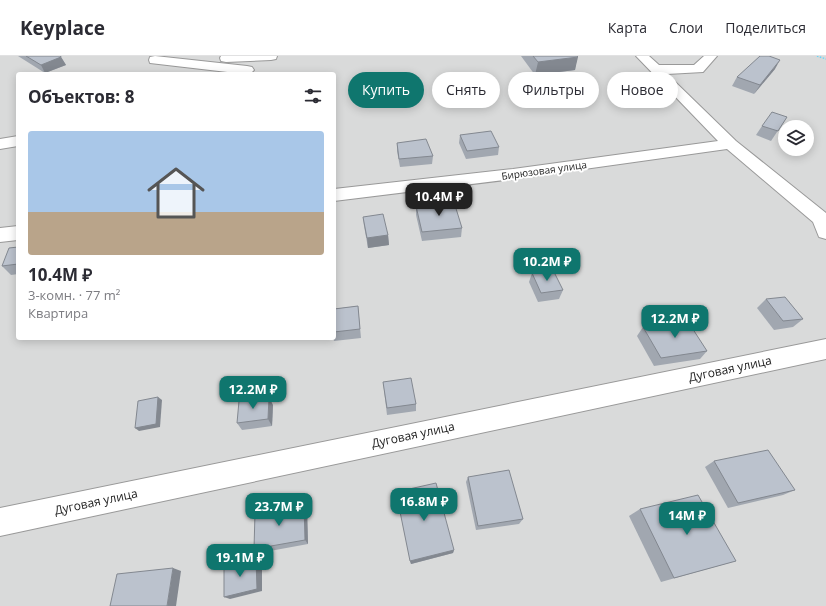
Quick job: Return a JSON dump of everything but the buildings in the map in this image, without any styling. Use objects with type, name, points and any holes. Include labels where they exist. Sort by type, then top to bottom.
[{"type":"street","points":[[155,60],[244,72],[271,56]]},
{"type":"street","points":[[208,59],[274,56]]},
{"type":"street","points":[[642,56],[730,144],[824,224]]},
{"type":"street","points":[[655,68],[676,70],[698,69],[711,56]]},
{"type":"street","points":[[0,144],[16,141]]},
{"type":"street","name":"Бирюзовая улица","points":[[336,196],[513,174],[730,144]]},
{"type":"street","points":[[0,235],[16,233]]},
{"type":"street","name":"Дуговая улица","points":[[0,522],[826,349]]},
{"type":"path","points":[[817,56],[826,58]]},
{"type":"shaded area","points":[[0,56],[826,56],[826,606],[0,606]]}]
